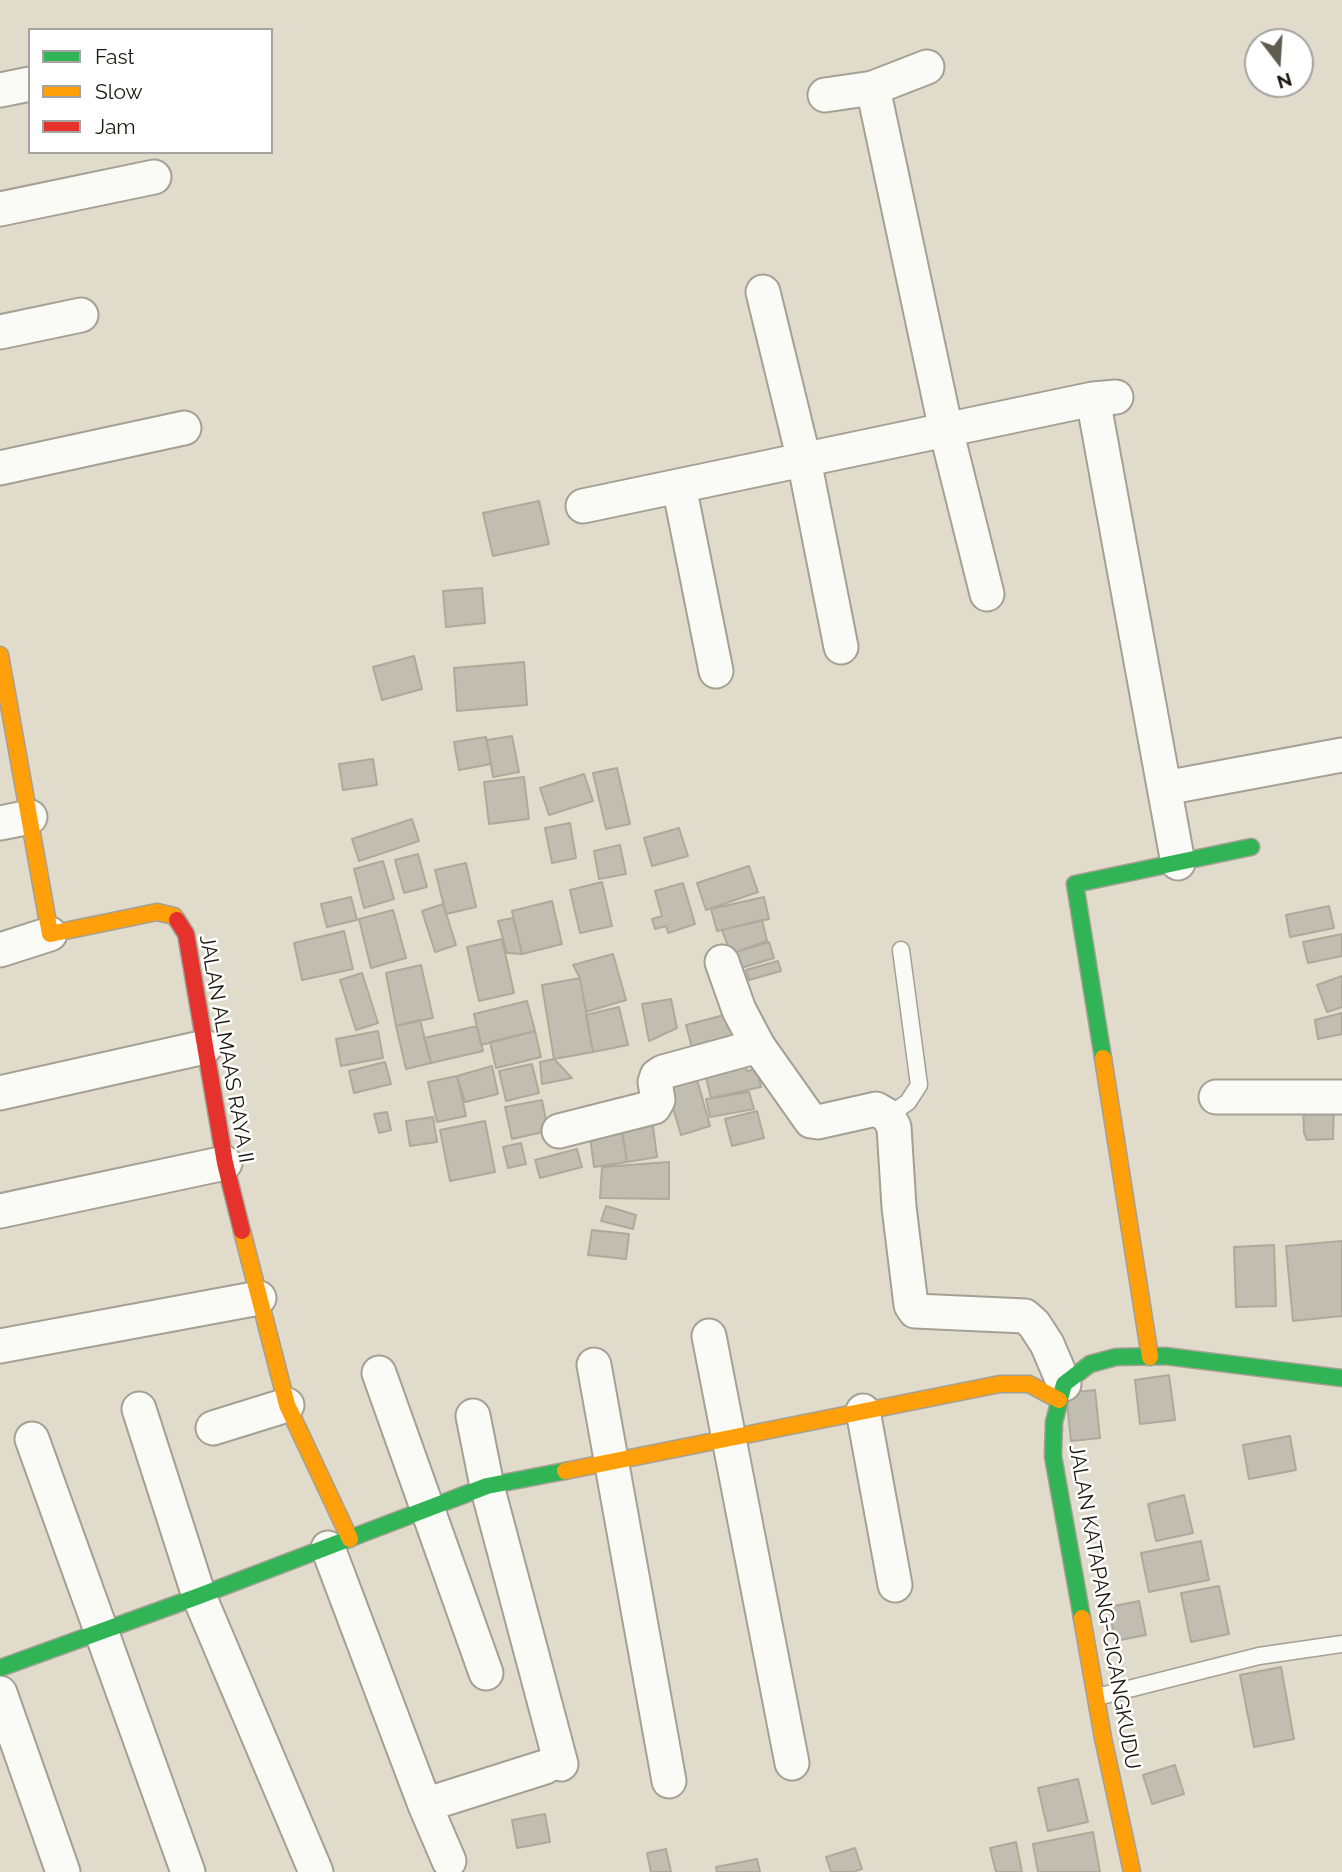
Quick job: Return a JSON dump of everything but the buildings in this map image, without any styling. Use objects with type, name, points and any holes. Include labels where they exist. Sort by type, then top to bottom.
[{"type":"street","points":[[825,95],[873,88],[926,67]]},
{"type":"street","points":[[0,90],[28,84]]},
{"type":"street","points":[[873,88],[946,430],[987,594]]},
{"type":"street","points":[[0,209],[154,177]]},
{"type":"street","points":[[763,292],[804,460],[841,647]]},
{"type":"street","points":[[0,332],[80,315]]},
{"type":"street","points":[[583,506],[1105,398],[1178,863]]},
{"type":"street","points":[[0,468],[184,428]]},
{"type":"street","points":[[679,486],[716,671]]},
{"type":"street","points":[[0,654],[15,820],[50,934],[0,950]]},
{"type":"street","points":[[1165,788],[1342,755]]},
{"type":"street","points":[[1150,1357],[1075,884],[1251,848]]},
{"type":"street","name":"JALAN ALMAAS RAYA II","points":[[50,934],[157,912],[174,916],[186,934],[225,1163],[287,1405],[339,1543]]},
{"type":"street","points":[[722,962],[739,1010],[758,1046],[811,1121],[818,1122],[876,1109],[888,1116],[894,1127],[899,1207],[911,1305],[915,1311],[1025,1316],[1034,1324],[1047,1344],[1061,1392]]},
{"type":"street","points":[[559,1131],[654,1107],[658,1100],[655,1082],[657,1076],[663,1072],[758,1046]]},
{"type":"street","points":[[0,1093],[205,1047]]},
{"type":"street","points":[[1216,1097],[1342,1097]]},
{"type":"street","points":[[0,1211],[225,1163]]},
{"type":"street","points":[[0,1346],[260,1298]]},
{"type":"street","points":[[709,1336],[792,1763]]},
{"type":"street","points":[[1061,1392],[1090,1364],[1116,1357],[1219,1362],[1342,1378]]},
{"type":"street","points":[[594,1365],[669,1781]]},
{"type":"street","points":[[379,1373],[486,1673]]},
{"type":"street","points":[[0,1668],[101,1633],[487,1486],[1000,1384],[1029,1384],[1061,1392]]},
{"type":"street","name":"JALAN KATAPANG-CICANGKUDU","points":[[1061,1392],[1054,1422],[1054,1456],[1103,1738],[1132,1872]]},
{"type":"street","points":[[213,1428],[287,1405]]},
{"type":"street","points":[[139,1409],[199,1596],[316,1872]]},
{"type":"street","points":[[863,1411],[895,1585]]},
{"type":"street","points":[[425,1805],[553,1765],[473,1416]]},
{"type":"street","points":[[32,1439],[188,1872]]},
{"type":"street","points":[[339,1543],[425,1805],[449,1861]]},
{"type":"street","points":[[0,1693],[63,1872]]},
{"type":"lane","points":[[888,1116],[908,1102],[919,1085],[901,950]]},
{"type":"lane","points":[[1097,1697],[1259,1656],[1342,1644]]},
{"type":"traffic: fast","points":[[1103,1058],[1075,884],[1251,847]]},
{"type":"traffic: fast","points":[[1082,1618],[1053,1456],[1054,1422],[1064,1384],[1090,1364],[1116,1357],[1165,1356],[1342,1378]]},
{"type":"traffic: fast","points":[[0,1668],[199,1596],[487,1486],[565,1471]]},
{"type":"traffic: slow","points":[[0,655],[50,934],[157,912],[174,916],[177,920]]},
{"type":"traffic: slow","points":[[1103,1058],[1150,1357]]},
{"type":"traffic: slow","points":[[242,1231],[287,1405],[350,1539]]},
{"type":"traffic: slow","points":[[565,1471],[1000,1384],[1029,1384],[1059,1400]]},
{"type":"traffic: slow","points":[[1082,1618],[1103,1738],[1132,1872]]},
{"type":"traffic: jam","points":[[177,920],[186,934],[225,1163],[242,1231]]}]
